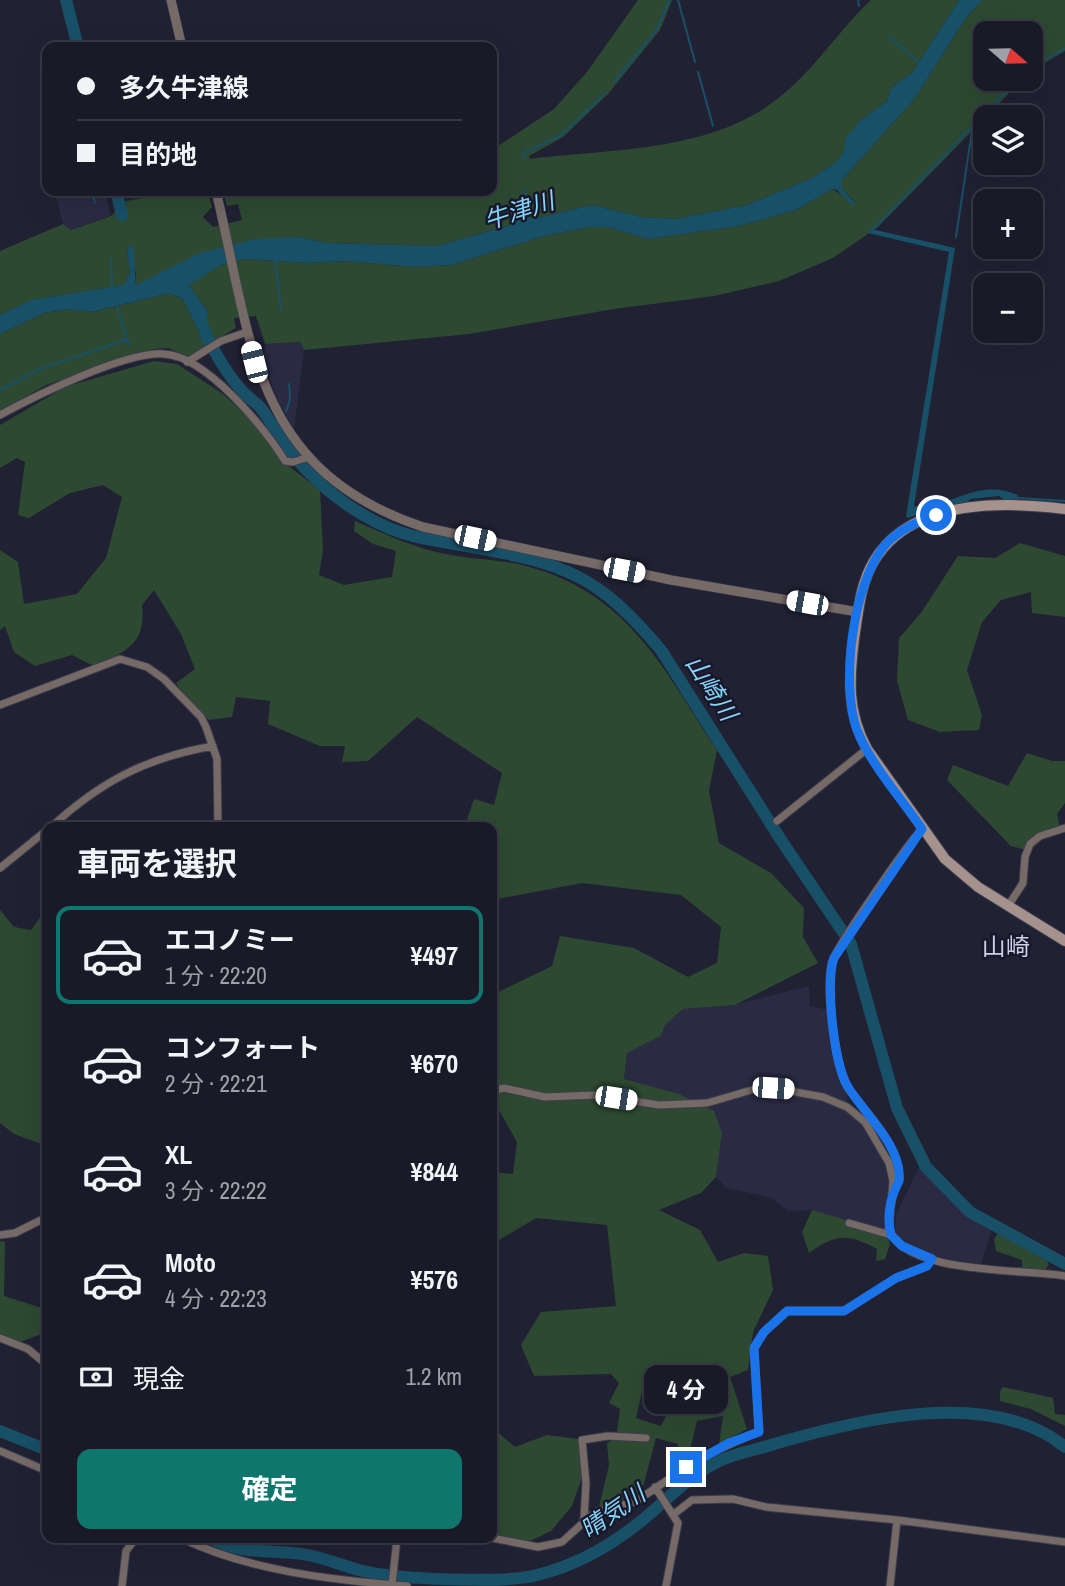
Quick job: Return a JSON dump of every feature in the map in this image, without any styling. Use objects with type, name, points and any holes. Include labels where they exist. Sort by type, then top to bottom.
[{"type":"main road","points":[[1065,509],[1020,505],[985,506],[918,521],[895,535],[872,563],[858,612],[849,694],[855,723],[867,749],[922,829],[964,877],[1065,942]]},
{"type":"street","points":[[171,0],[181,42]]},
{"type":"street","points":[[217,196],[247,332],[267,393],[306,458],[349,493],[394,517],[423,527],[671,579],[858,612]]},
{"type":"street","points":[[187,362],[221,341],[247,332]]},
{"type":"street","points":[[0,415],[66,382],[138,358],[166,354],[187,362],[250,412],[267,431],[285,461],[293,462],[306,458]]},
{"type":"street","points":[[0,705],[126,659],[147,667],[164,679],[201,717],[213,746],[218,777],[218,822]]},
{"type":"street","points":[[57,822],[105,783],[183,751],[213,746]]},
{"type":"street","points":[[777,821],[867,749]]},
{"type":"street","points":[[1008,906],[1023,883],[1025,857],[1030,845],[1040,836],[1065,828]]},
{"type":"street","points":[[892,1190],[899,1181],[898,1166],[878,1126],[843,1079],[836,1050],[832,963],[922,829]]},
{"type":"street","points":[[0,868],[42,834]]},
{"type":"street","points":[[497,1090],[504,1088],[545,1097],[595,1095],[659,1105],[707,1103],[755,1089],[780,1088],[809,1093],[847,1107],[865,1122],[889,1163],[892,1190],[889,1219],[891,1235]]},
{"type":"street","points":[[0,1236],[15,1233],[42,1220]]},
{"type":"street","points":[[849,1223],[891,1235],[902,1246],[932,1259],[1003,1272],[1065,1276]]},
{"type":"street","points":[[497,1539],[538,1547],[562,1542],[584,1519],[608,1507],[635,1502],[714,1450],[759,1432],[754,1348],[764,1332],[787,1311],[844,1311],[896,1278],[927,1266],[932,1259]]},
{"type":"street","points":[[0,1338],[28,1349],[42,1361]]},
{"type":"street","points":[[584,1519],[586,1483],[582,1440],[608,1436],[646,1438]]},
{"type":"street","points":[[0,1451],[42,1469]]},
{"type":"street","points":[[656,1487],[678,1523],[666,1586]]},
{"type":"street","points":[[674,1514],[692,1500],[733,1499],[766,1507],[897,1520],[1065,1542]]},
{"type":"street","points":[[890,1586],[897,1520]]},
{"type":"street","points":[[122,1586],[126,1551],[132,1543]]},
{"type":"street","points":[[194,1543],[241,1561],[338,1582],[407,1586]]},
{"type":"street","points":[[392,1585],[396,1543]]},
{"type":"shaded area","points":[[56,196],[106,196],[111,215],[70,230],[63,224]]},
{"type":"shaded area","points":[[300,342],[304,350],[294,429],[277,399],[263,360],[265,344]]},
{"type":"shaded area","points":[[809,986],[810,1006],[828,1010],[830,1044],[837,1075],[847,1094],[846,1110],[861,1121],[884,1161],[889,1177],[885,1231],[812,1210],[788,1211],[770,1197],[726,1188],[716,1177],[722,1133],[624,1079],[627,1053],[661,1036],[665,1025],[683,1009],[735,1005]]},
{"type":"shaded area","points":[[920,1165],[945,1196],[971,1219],[991,1231],[981,1264],[939,1259],[906,1246],[895,1232],[896,1215]]},
{"type":"green space","points":[[638,0],[672,0],[660,30],[608,94],[563,137],[529,156],[530,159],[658,145],[721,130],[749,117],[789,89],[871,0],[959,0],[912,73],[892,87],[887,101],[860,121],[844,152],[835,163],[812,178],[747,205],[676,219],[641,217],[592,205],[534,219],[530,219],[528,213],[519,214],[511,225],[437,246],[327,243],[298,237],[162,274],[136,285],[136,273],[127,248],[130,274],[125,285],[32,300],[0,315],[0,251],[63,224],[71,230],[111,216],[126,201],[154,196],[209,196],[212,207],[203,217],[213,227],[242,220],[238,204],[227,206],[224,196],[497,196],[497,147],[554,109],[587,72]]},
{"type":"green space","points":[[982,0],[1065,0],[1065,51],[1043,64],[1043,21],[973,21],[973,91],[1011,91],[998,105],[973,105],[973,130],[878,227],[833,258],[779,281],[714,296],[614,309],[469,334],[304,350],[300,342],[265,344],[256,316],[234,318],[236,328],[215,340],[206,321],[208,312],[189,285],[191,281],[221,265],[245,259],[307,263],[347,261],[415,267],[451,265],[544,236],[589,227],[608,227],[648,239],[739,226],[796,210],[832,189],[855,202],[841,187],[841,181],[915,98],[965,19]]},
{"type":"green space","points":[[169,293],[183,299],[206,346],[188,358],[169,348],[153,349],[46,385],[0,411],[0,334],[44,313],[70,309],[93,312]]},
{"type":"green space","points":[[154,361],[177,364],[223,394],[259,427],[286,464],[320,490],[323,551],[319,575],[344,585],[392,577],[396,551],[373,544],[354,531],[355,521],[422,548],[526,566],[561,578],[617,614],[660,663],[717,750],[709,791],[719,843],[771,873],[804,908],[803,937],[818,963],[735,1005],[683,1009],[665,1025],[661,1036],[627,1053],[624,1079],[679,1094],[714,1111],[722,1133],[716,1177],[701,1193],[659,1210],[700,1230],[718,1262],[744,1253],[768,1256],[773,1290],[753,1332],[748,1370],[730,1377],[747,1429],[719,1444],[723,1416],[697,1421],[689,1454],[697,1457],[678,1471],[678,1444],[656,1438],[641,1494],[599,1507],[609,1465],[607,1443],[616,1439],[620,1409],[609,1403],[619,1383],[611,1374],[534,1376],[521,1345],[541,1312],[616,1306],[607,1225],[536,1218],[497,1241],[497,1172],[513,1174],[517,1142],[497,1107],[497,993],[552,966],[560,936],[634,948],[688,977],[717,963],[721,927],[681,895],[582,883],[497,899],[497,822],[466,822],[474,799],[494,805],[502,773],[417,717],[368,761],[342,762],[345,746],[320,746],[268,724],[270,701],[236,697],[232,717],[209,720],[192,706],[176,683],[195,669],[181,634],[154,590],[142,605],[141,629],[132,644],[116,656],[94,666],[72,655],[35,666],[14,652],[5,626],[0,630],[0,550],[18,562],[24,604],[77,594],[106,558],[122,497],[103,485],[70,493],[29,518],[18,515],[25,462],[17,458],[0,468],[0,425],[65,387]],"holes":[[[643,1387],[679,1390],[661,1426],[636,1418]]]},
{"type":"green space","points":[[1020,543],[1065,556],[1065,617],[1032,613],[1031,592],[1001,600],[982,622],[967,670],[982,715],[979,730],[940,732],[908,720],[897,681],[899,638],[921,613],[958,556],[995,558]]},
{"type":"green space","points":[[1027,753],[1052,761],[1065,761],[1065,803],[1057,814],[1061,832],[1042,839],[1030,851],[1011,846],[947,780],[953,765],[1008,786]]},
{"type":"green space","points":[[0,910],[14,927],[31,930],[42,915],[42,1144],[14,1134],[0,1123]]},
{"type":"green space","points":[[812,1210],[885,1231],[890,1244],[885,1259],[876,1261],[877,1249],[849,1238],[834,1239],[809,1253],[802,1232]]},
{"type":"green space","points":[[999,1232],[1043,1256],[1049,1264],[1045,1271],[1022,1271],[1022,1260],[996,1251],[994,1239]]},
{"type":"green space","points":[[0,1241],[5,1242],[4,1296],[42,1308],[42,1334],[20,1342],[0,1335]]},
{"type":"green space","points":[[1003,1387],[1053,1398],[1055,1414],[1065,1415],[1065,1426],[1031,1409],[1000,1401]]},
{"type":"green space","points":[[497,1431],[515,1447],[547,1435],[578,1439],[582,1477],[572,1506],[551,1531],[526,1543],[497,1536]]},
{"type":"water","points":[[959,0],[982,0],[965,19],[915,98],[841,181],[841,187],[855,203],[852,205],[837,190],[832,189],[796,210],[739,226],[648,239],[608,227],[589,227],[544,236],[451,265],[415,267],[347,261],[307,263],[245,259],[221,265],[189,285],[208,312],[207,321],[215,340],[206,346],[183,299],[169,293],[92,312],[69,309],[44,313],[0,334],[0,315],[31,300],[124,285],[130,274],[127,248],[133,246],[136,285],[200,253],[256,239],[298,237],[327,243],[437,246],[511,225],[519,214],[527,212],[530,219],[534,219],[592,205],[641,217],[676,219],[747,205],[812,178],[835,163],[844,152],[845,139],[860,121],[887,101],[892,87],[912,73]]},
{"type":"water","points":[[871,229],[955,248],[914,506],[927,506],[989,490],[1003,490],[1018,495],[1017,499],[1003,499],[999,496],[970,499],[966,504],[934,509],[908,518],[906,516],[949,252],[868,233]]},
{"type":"waterway","points":[[66,0],[77,42]]},
{"type":"waterway","points":[[614,82],[657,29],[669,0]]},
{"type":"waterway","points":[[678,0],[695,62]]},
{"type":"waterway","points":[[858,0],[859,6]]},
{"type":"waterway","points":[[889,36],[917,61]]},
{"type":"waterway","points":[[1043,61],[1065,48]]},
{"type":"waterway","points":[[698,72],[713,126]]},
{"type":"waterway","points":[[872,230],[1006,91]]},
{"type":"waterway","points":[[524,159],[523,153],[560,136],[605,93]]},
{"type":"waterway","points":[[956,237],[973,124]]},
{"type":"waterway","name":"牛津川","points":[[523,213],[525,190]]},
{"type":"waterway","points":[[93,196],[95,203]]},
{"type":"waterway","points":[[117,196],[122,215]]},
{"type":"waterway","points":[[111,258],[112,289]]},
{"type":"waterway","points":[[275,259],[281,309]]},
{"type":"waterway","points":[[116,304],[129,345]]},
{"type":"waterway","name":"山崎川","points":[[206,336],[233,380],[260,407],[293,455],[325,488],[349,506],[375,522],[409,535],[505,553],[556,567],[598,589],[639,625],[661,650],[781,840],[851,944],[897,1108],[926,1167],[970,1212],[1065,1264]]},
{"type":"waterway","points":[[0,390],[40,369],[128,339]]},
{"type":"waterway","points":[[286,412],[290,399],[289,384]]},
{"type":"waterway","points":[[1018,498],[1065,501]]},
{"type":"waterway","name":"晴気川","points":[[221,1543],[248,1550],[313,1556],[379,1574],[451,1579],[522,1578],[578,1561],[604,1547],[640,1522],[687,1481],[719,1461],[844,1426],[883,1418],[962,1413],[1000,1417],[1035,1428],[1065,1447]]},
{"type":"waterway","name":"晴気川","points":[[0,1431],[42,1448]]},
{"type":"district","name":"山崎","points":[[1006,947]]},
{"type":"route","points":[[686,1467],[729,1443],[759,1432],[761,1428],[754,1348],[764,1332],[787,1311],[844,1311],[886,1283],[927,1266],[932,1259],[902,1246],[891,1235],[890,1208],[892,1190],[897,1186],[900,1176],[898,1166],[873,1117],[843,1079],[832,1021],[832,963],[922,829],[858,732],[849,694],[849,675],[858,612],[872,563],[884,546],[904,528],[936,515]]}]
